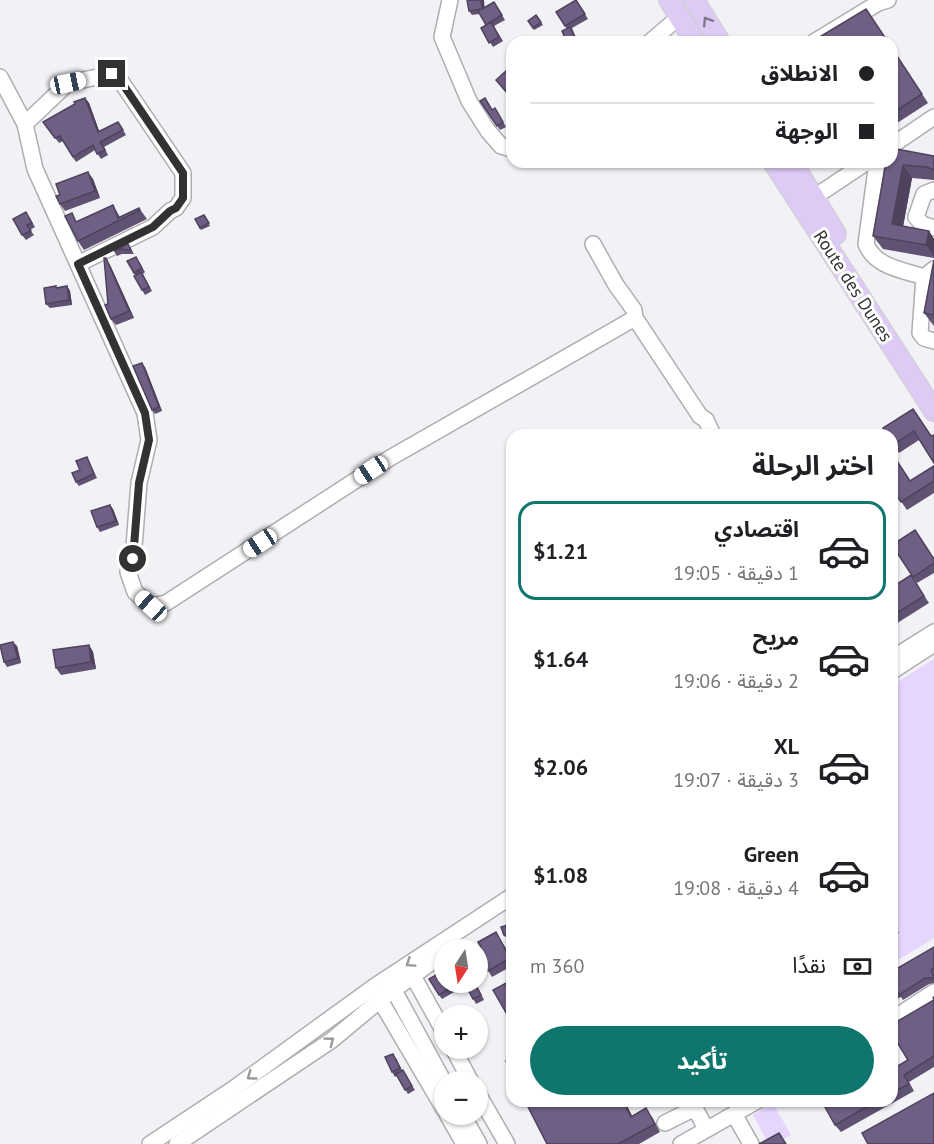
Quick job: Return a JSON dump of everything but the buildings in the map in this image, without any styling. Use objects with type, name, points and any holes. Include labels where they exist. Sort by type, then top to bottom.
[{"type":"main road","points":[[694,0],[716,36]]},
{"type":"main road","points":[[674,8],[691,36]]},
{"type":"main road","name":"Route des Dunes","points":[[777,168],[934,411]]},
{"type":"main road","name":"Route des Dunes","points":[[796,168],[934,388]]},
{"type":"street","points":[[450,0],[442,38],[469,100],[488,131],[501,146],[506,147]]},
{"type":"street","points":[[824,36],[878,3],[888,0]]},
{"type":"street","points":[[654,36],[674,8]]},
{"type":"street","points":[[25,124],[68,83],[112,74],[120,80],[183,173],[183,198],[176,208],[153,227],[78,264]]},
{"type":"street","points":[[0,77],[25,124],[35,170],[145,413],[149,440],[139,483],[133,559],[128,572],[135,592],[151,606],[166,603],[390,458],[635,318]]},
{"type":"street","points":[[898,141],[934,117]]},
{"type":"street","points":[[813,198],[858,168]]},
{"type":"street","points":[[876,168],[866,244],[870,254],[879,262],[929,273],[920,333],[924,338],[934,341]]},
{"type":"street","points":[[934,190],[924,194],[916,217],[922,224],[934,228]]},
{"type":"street","points":[[593,244],[616,285],[634,310],[635,318],[710,429]]},
{"type":"street","points":[[898,655],[934,632]]},
{"type":"street","points":[[898,667],[934,644]]},
{"type":"street","points":[[150,1144],[390,984],[506,900]]},
{"type":"street","points":[[466,939],[506,912]]},
{"type":"street","points":[[177,1144],[332,1040],[380,1000],[390,984],[413,976],[434,960]]},
{"type":"street","points":[[413,976],[434,1014]]},
{"type":"street","points":[[390,984],[438,1071]]},
{"type":"street","points":[[898,1015],[934,992]]},
{"type":"street","points":[[380,1000],[434,1092]]},
{"type":"street","points":[[664,1123],[695,1107]]},
{"type":"street","points":[[702,1107],[706,1129]]},
{"type":"street","points":[[681,1144],[747,1107]]},
{"type":"street","points":[[488,1111],[507,1144]]},
{"type":"street","points":[[735,1114],[751,1144]]},
{"type":"street","points":[[453,1125],[464,1144]]},
{"type":"street","points":[[468,1125],[478,1144]]},
{"type":"shaded area","points":[[934,659],[934,938],[898,960],[898,682]]},
{"type":"shaded area","points":[[766,1107],[775,1107],[791,1135],[774,1144],[769,1144],[753,1115]]},
{"type":"route","points":[[112,74],[120,80],[183,173],[183,198],[176,208],[153,227],[78,264],[145,413],[149,440],[139,483],[133,559]]}]
